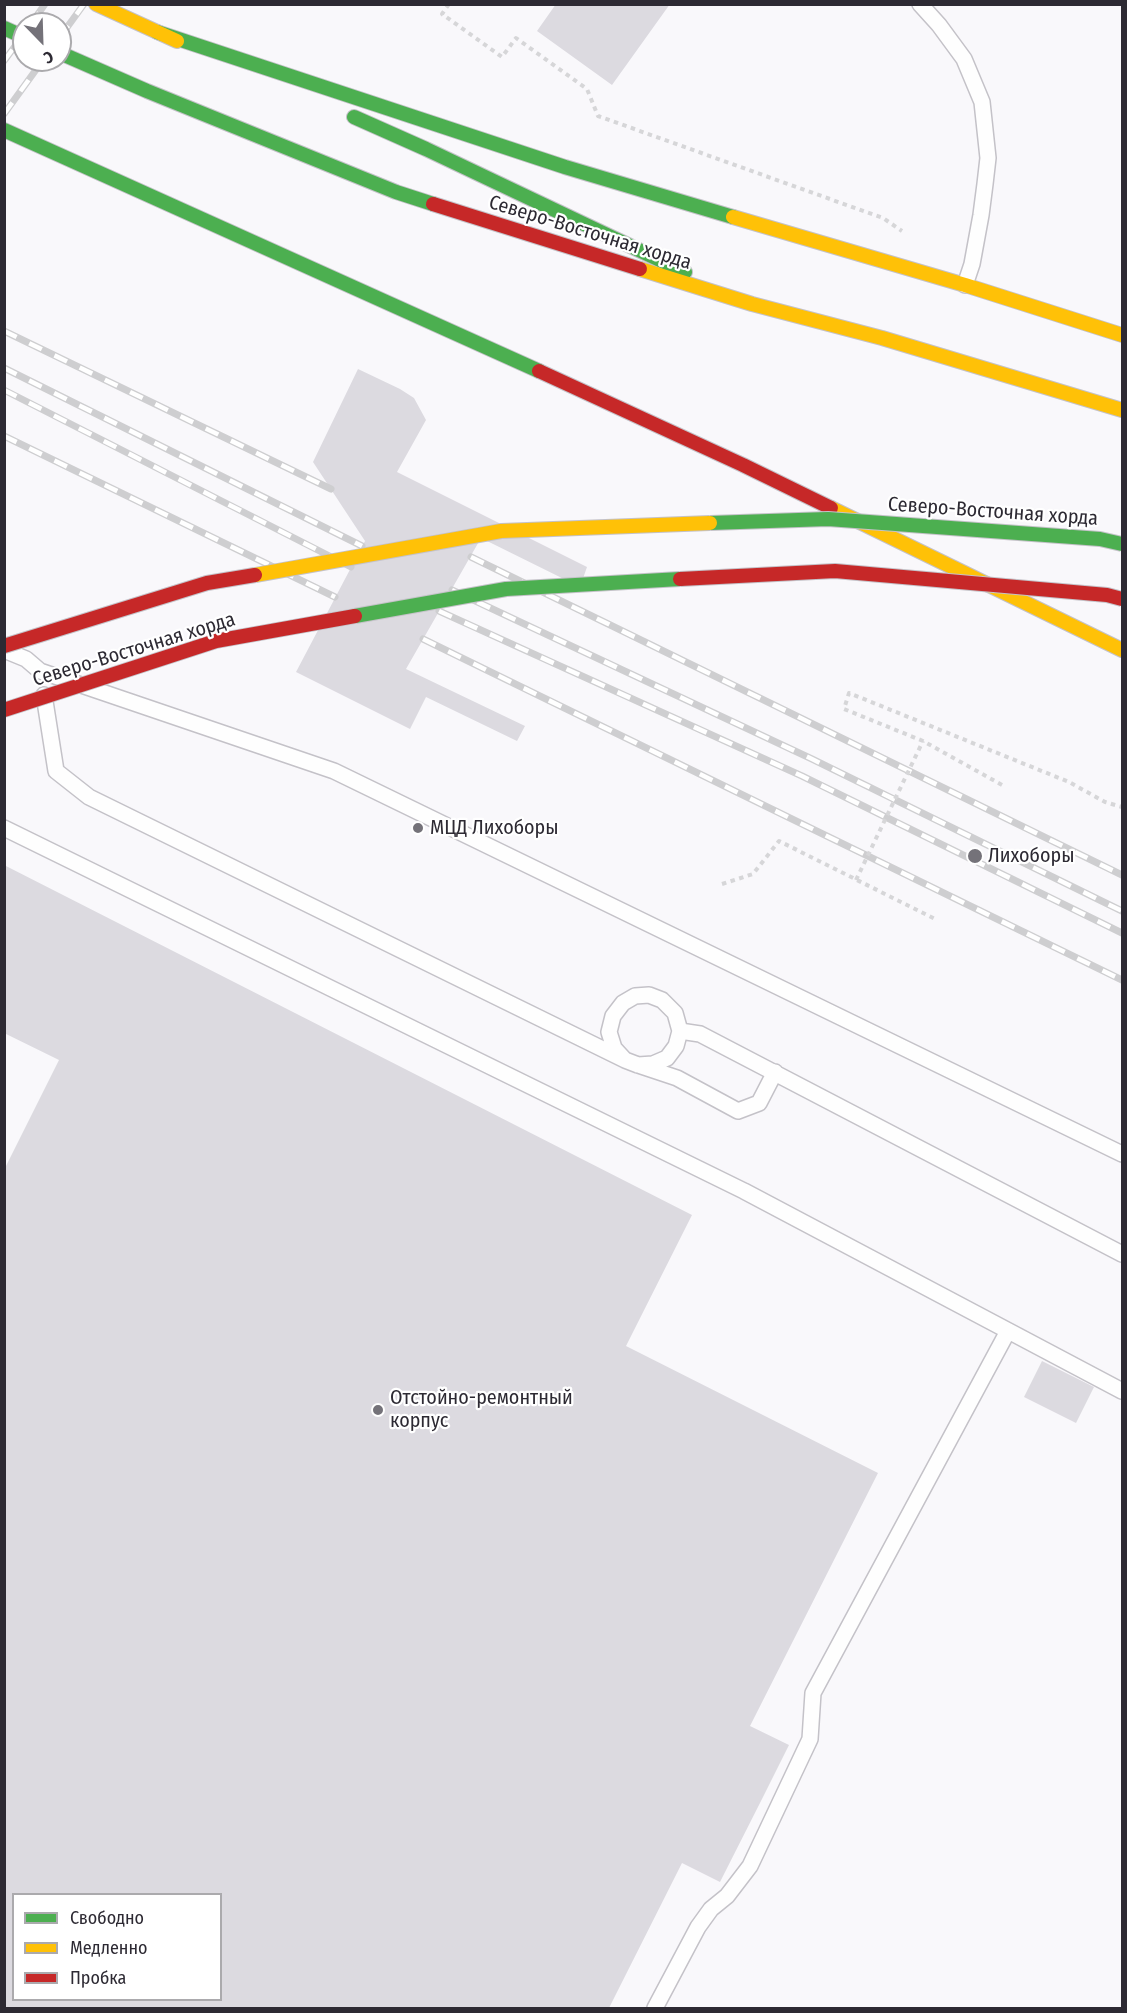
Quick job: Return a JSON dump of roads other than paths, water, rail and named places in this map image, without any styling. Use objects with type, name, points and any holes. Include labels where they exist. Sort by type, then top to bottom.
[{"type":"main road","points":[[96,4],[297,93]]},
{"type":"main road","points":[[157,32],[565,167],[965,285],[1122,335]]},
{"type":"main road","name":"Северо-Восточная хорда","points":[[72,58],[147,92],[396,192],[752,304],[882,338],[1122,410]]},
{"type":"main road","points":[[340,111],[426,149],[752,304]]},
{"type":"main road","name":"Северо-Восточная хорда","points":[[4,130],[373,295],[743,465],[1122,650]]},
{"type":"main road","name":"Северо-Восточная хорда","points":[[4,648],[207,583],[501,531],[828,519],[1100,539],[1122,544]]},
{"type":"main road","name":"Северо-Восточная хорда","points":[[4,711],[216,641],[506,589],[835,571],[1122,598]]},
{"type":"lane","points":[[920,4],[964,59],[982,102],[987,158],[985,184],[980,225],[965,285]]},
{"type":"lane","points":[[4,648],[26,659],[40,671],[334,771],[1122,1154]]},
{"type":"lane","points":[[40,671],[56,771],[89,797],[632,1062],[677,1078],[738,1111],[759,1103],[775,1072]]},
{"type":"lane","points":[[4,828],[744,1191],[1122,1391]]},
{"type":"lane","points":[[649,995],[662,1000],[675,1013],[680,1031],[676,1046],[667,1058],[653,1064],[632,1062],[614,1048],[609,1032],[613,1016],[623,1003],[635,996],[649,995]]},
{"type":"lane","points":[[680,1031],[699,1034],[775,1072],[1122,1254]]},
{"type":"lane","points":[[655,2008],[698,1927],[711,1909],[727,1896],[750,1866],[810,1739],[813,1693],[1008,1331]]},
{"type":"railway","points":[[39,12],[45,4]]},
{"type":"railway","points":[[72,20],[84,4]]},
{"type":"railway","points":[[4,61],[12,50]]},
{"type":"railway","points":[[4,114],[34,72]]},
{"type":"railway","points":[[4,331],[331,489]]},
{"type":"railway","points":[[4,368],[362,546]]},
{"type":"railway","points":[[4,390],[351,567]]},
{"type":"railway","points":[[4,436],[335,597]]},
{"type":"railway","points":[[471,557],[1122,875]]},
{"type":"railway","points":[[452,590],[812,759],[1122,911]]},
{"type":"railway","points":[[439,611],[802,776],[1122,933]]},
{"type":"railway","points":[[423,639],[1122,980]]},
{"type":"place","name":"МЦД Лихоборы","points":[[418,828]]},
{"type":"place","name":"Лихоборы","points":[[975,856]]},
{"type":"place","name":"Отстойно-ремонтный корпус","points":[[378,1410]]}]
